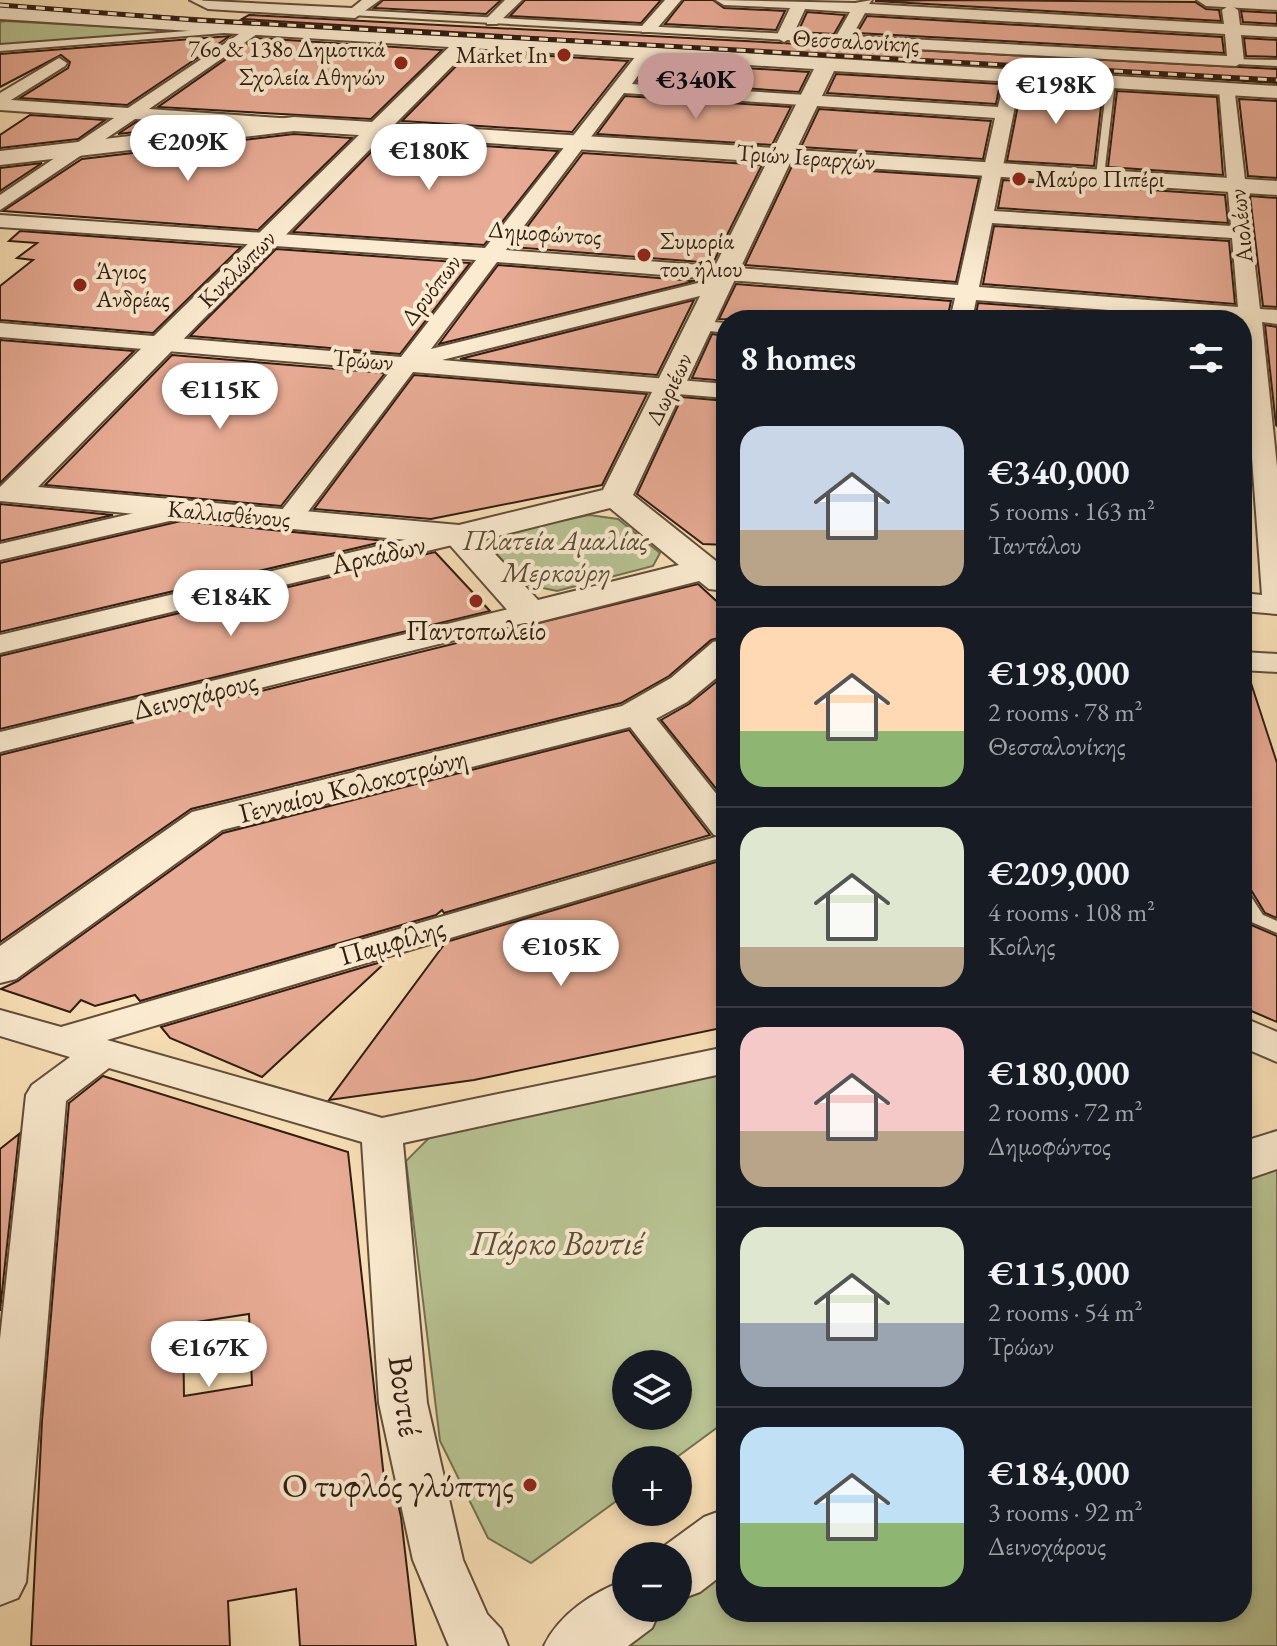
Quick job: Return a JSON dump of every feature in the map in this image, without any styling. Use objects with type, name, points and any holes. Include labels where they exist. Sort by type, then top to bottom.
[{"type":"street","name":"Θεσσαλονίκης","points":[[94,0],[232,3],[492,21],[1277,63]]},
{"type":"street","points":[[355,13],[372,0]]},
{"type":"street","points":[[492,21],[514,0]]},
{"type":"street","points":[[648,29],[673,0]]},
{"type":"street","points":[[724,0],[861,5],[1024,18],[1277,32]]},
{"type":"street","points":[[1019,49],[1028,0]]},
{"type":"street","points":[[1206,0],[1277,4]]},
{"type":"street","points":[[1229,1],[1236,61]]},
{"type":"street","points":[[784,37],[801,3]]},
{"type":"street","points":[[842,40],[861,5]]},
{"type":"street","name":"Θεσσαλονίκης","points":[[0,13],[224,30],[1277,92]]},
{"type":"street","points":[[0,48],[224,30]]},
{"type":"street","points":[[0,204],[251,31]]},
{"type":"street","name":"Κυκλώπων","points":[[6,493],[463,44]]},
{"type":"street","name":"Δρυόπων","points":[[288,519],[645,55]]},
{"type":"street","points":[[0,102],[59,63]]},
{"type":"street","name":"Δωριέων","points":[[716,310],[723,278],[826,65]]},
{"type":"street","points":[[963,310],[1013,76]]},
{"type":"street","points":[[620,88],[1006,113]]},
{"type":"street","name":"Αιολέων","points":[[1228,89],[1249,310]]},
{"type":"street","name":"Τριών Ιεραρχών","points":[[0,102],[132,114],[1277,188]]},
{"type":"street","points":[[0,158],[294,124]]},
{"type":"street","points":[[983,216],[1242,233]]},
{"type":"street","name":"Δημοφώντος","points":[[0,221],[491,255],[723,278],[967,292],[1188,310]]},
{"type":"street","points":[[408,362],[723,278]]},
{"type":"street","name":"Δημοφώντος","points":[[1252,315],[1277,317]]},
{"type":"street","name":"Δωριέων","points":[[616,497],[670,386],[713,327]]},
{"type":"street","name":"Τρώων","points":[[0,330],[716,390]]},
{"type":"street","name":"Αιολέων","points":[[1252,348],[1277,604]]},
{"type":"street","name":"Καλλισθένους","points":[[6,493],[459,535]]},
{"type":"street","points":[[616,497],[716,578]]},
{"type":"street","name":"Αρκάδων","points":[[0,644],[616,497]]},
{"type":"street","points":[[0,552],[178,511]]},
{"type":"street","points":[[459,535],[530,613],[716,578]]},
{"type":"street","points":[[1252,603],[1277,604]]},
{"type":"street","name":"Δεινοχάρους","points":[[0,742],[530,613]]},
{"type":"street","name":"Γενναίου Κολοκοτρώνη","points":[[0,968],[207,821],[636,714],[676,695],[716,659]]},
{"type":"street","points":[[1252,662],[1277,663]]},
{"type":"street","points":[[636,714],[716,815]]},
{"type":"street","name":"Παμφίλης","points":[[59,1041],[716,848]]},
{"type":"street","points":[[0,1023],[382,1133],[716,1062]]},
{"type":"street","points":[[1252,1035],[1277,1049]]},
{"type":"street","points":[[0,1582],[6,1461],[46,1095],[102,1053]]},
{"type":"street","name":"Βουτιέ","points":[[382,1133],[403,1403],[438,1560],[468,1630],[482,1646]]},
{"type":"street","points":[[1252,1158],[1277,1149]]},
{"type":"street","points":[[577,1646],[612,1620]]},
{"type":"lane","points":[[1100,176],[1111,82]]},
{"type":"lane","points":[[1252,916],[1277,928]]},
{"type":"green space","points":[[0,22],[156,29],[159,35],[0,46]]},
{"type":"green space","name":"Πλατεία Αμαλίας Μερκούρη","points":[[589,515],[618,519],[660,553],[653,566],[557,591],[524,584],[489,546],[505,532]]},
{"type":"green space","name":"Πάρκο Βουτιέ","points":[[716,1065],[716,1428],[692,1446],[612,1446],[612,1504],[531,1563],[488,1538],[440,1441],[406,1161],[435,1132]]},
{"type":"green space","points":[[1277,1165],[1277,1646],[624,1646],[654,1622],[692,1622],[692,1592],[716,1572],[716,1622],[1252,1622],[1252,1174]]},
{"type":"building","points":[[383,0],[501,0],[486,14],[374,8]]},
{"type":"building","points":[[525,0],[661,0],[641,23],[510,16]]},
{"type":"building","points":[[684,0],[713,0],[724,8],[785,11],[776,30],[665,24]]},
{"type":"building","points":[[875,1],[1195,2],[1206,9],[1219,10],[1221,21]]},
{"type":"building","points":[[1241,11],[1277,13],[1277,24],[1243,22]]},
{"type":"building","points":[[807,12],[845,15],[834,34],[798,32]]},
{"type":"building","points":[[249,15],[1277,69],[1277,83],[242,19]]},
{"type":"building","points":[[867,16],[1222,37],[1224,53],[857,33]]},
{"type":"building","points":[[230,36],[127,105],[20,98],[68,68],[70,62],[61,55],[0,87],[0,54]]},
{"type":"building","points":[[256,38],[442,50],[371,119],[158,107]]},
{"type":"building","points":[[1244,38],[1277,40],[1277,57],[1246,56]]},
{"type":"building","points":[[471,51],[628,61],[572,132],[402,121]]},
{"type":"building","points":[[652,62],[809,72],[799,92],[638,81]]},
{"type":"building","points":[[836,74],[1000,84],[996,104],[827,93]]},
{"type":"building","points":[[1022,85],[1103,90],[1094,166],[1007,161]]},
{"type":"building","points":[[1117,91],[1217,97],[1223,175],[1108,167]]},
{"type":"building","points":[[625,96],[791,107],[772,145],[597,134]]},
{"type":"building","points":[[1239,99],[1277,101],[1277,178],[1248,176]]},
{"type":"building","points":[[819,109],[991,121],[983,159],[801,147]]},
{"type":"building","points":[[30,115],[105,120],[78,139],[0,148],[0,135]]},
{"type":"building","points":[[136,122],[196,125],[118,134]]},
{"type":"building","points":[[294,134],[352,138],[258,230],[3,211],[82,159]]},
{"type":"building","points":[[384,139],[558,151],[484,245],[293,232]]},
{"type":"building","points":[[583,153],[762,165],[713,263],[512,247]]},
{"type":"building","points":[[42,163],[0,191],[0,168]]},
{"type":"building","points":[[792,166],[979,178],[956,282],[745,265]]},
{"type":"building","points":[[1003,180],[1225,195],[1228,223],[998,208]]},
{"type":"building","points":[[1250,196],[1277,198],[1277,307],[1263,306]]},
{"type":"building","points":[[994,226],[1229,241],[1235,304],[983,284]]},
{"type":"building","points":[[20,231],[241,247],[153,333],[0,320],[0,286],[33,260],[17,258],[37,243],[9,241]]},
{"type":"building","points":[[276,249],[470,263],[400,354],[190,336]]},
{"type":"building","points":[[498,265],[695,281],[439,344]]},
{"type":"building","points":[[736,284],[951,301],[949,310],[723,310]]},
{"type":"building","points":[[694,300],[657,375],[460,359]]},
{"type":"building","points":[[978,303],[1070,310],[977,310]]},
{"type":"building","points":[[1265,325],[1277,327],[1277,426],[1276,425]]},
{"type":"building","points":[[712,334],[716,335],[716,380],[692,378]]},
{"type":"building","points":[[0,340],[134,351],[0,483]]},
{"type":"building","points":[[172,355],[385,373],[281,506],[45,485]]},
{"type":"building","points":[[414,375],[647,394],[602,485],[431,519],[314,509]]},
{"type":"building","points":[[682,397],[716,400],[716,545],[703,544],[637,494]]},
{"type":"building","points":[[0,504],[113,515],[0,541]]},
{"type":"building","points":[[181,521],[386,541],[0,632],[0,563]]},
{"type":"building","points":[[435,552],[490,611],[0,729],[0,656]]},
{"type":"building","points":[[698,584],[716,601],[716,639],[669,676],[621,703],[191,809],[0,942],[0,755]]},
{"type":"building","points":[[716,682],[716,789],[661,720],[689,704]]},
{"type":"building","points":[[1252,686],[1277,763],[1277,918],[1265,913],[1252,892]]},
{"type":"building","points":[[629,730],[710,835],[444,913],[442,910],[436,915],[140,1001],[135,995],[95,1006],[81,1000],[70,1012],[1,989],[18,981],[223,833]]},
{"type":"building","points":[[716,862],[716,1029],[474,1080],[329,1100],[446,942]]},
{"type":"building","points":[[1252,925],[1277,936],[1277,1022],[1252,1011]]},
{"type":"building","points":[[388,960],[262,1077],[170,1038],[161,1027]]},
{"type":"building","points":[[103,1076],[348,1152],[385,1487],[394,1485],[401,1517],[416,1646],[300,1646],[296,1589],[228,1601],[230,1646],[31,1646],[42,1421],[69,1103]],"holes":[[[249,1314],[252,1385],[184,1396],[183,1324]]]},
{"type":"building","points":[[19,1134],[0,1311],[0,1149]]},
{"type":"railway","points":[[0,5],[195,20],[1277,80]]},
{"type":"place","name":"Market In","points":[[564,55]]},
{"type":"place","name":"76ο & 138ο Δημοτικά Σχολεία Αθηνών","points":[[401,63]]},
{"type":"place","name":"Μαύρο Πιπέρι","points":[[1019,179]]},
{"type":"place","name":"Συμορία του ήλιου","points":[[644,255]]},
{"type":"place","name":"Άγιος Ανδρέας","points":[[80,285]]},
{"type":"place","name":"Παντοπωλείο","points":[[476,601]]},
{"type":"place","name":"Ο τυφλός γλύπτης","points":[[530,1485]]}]
